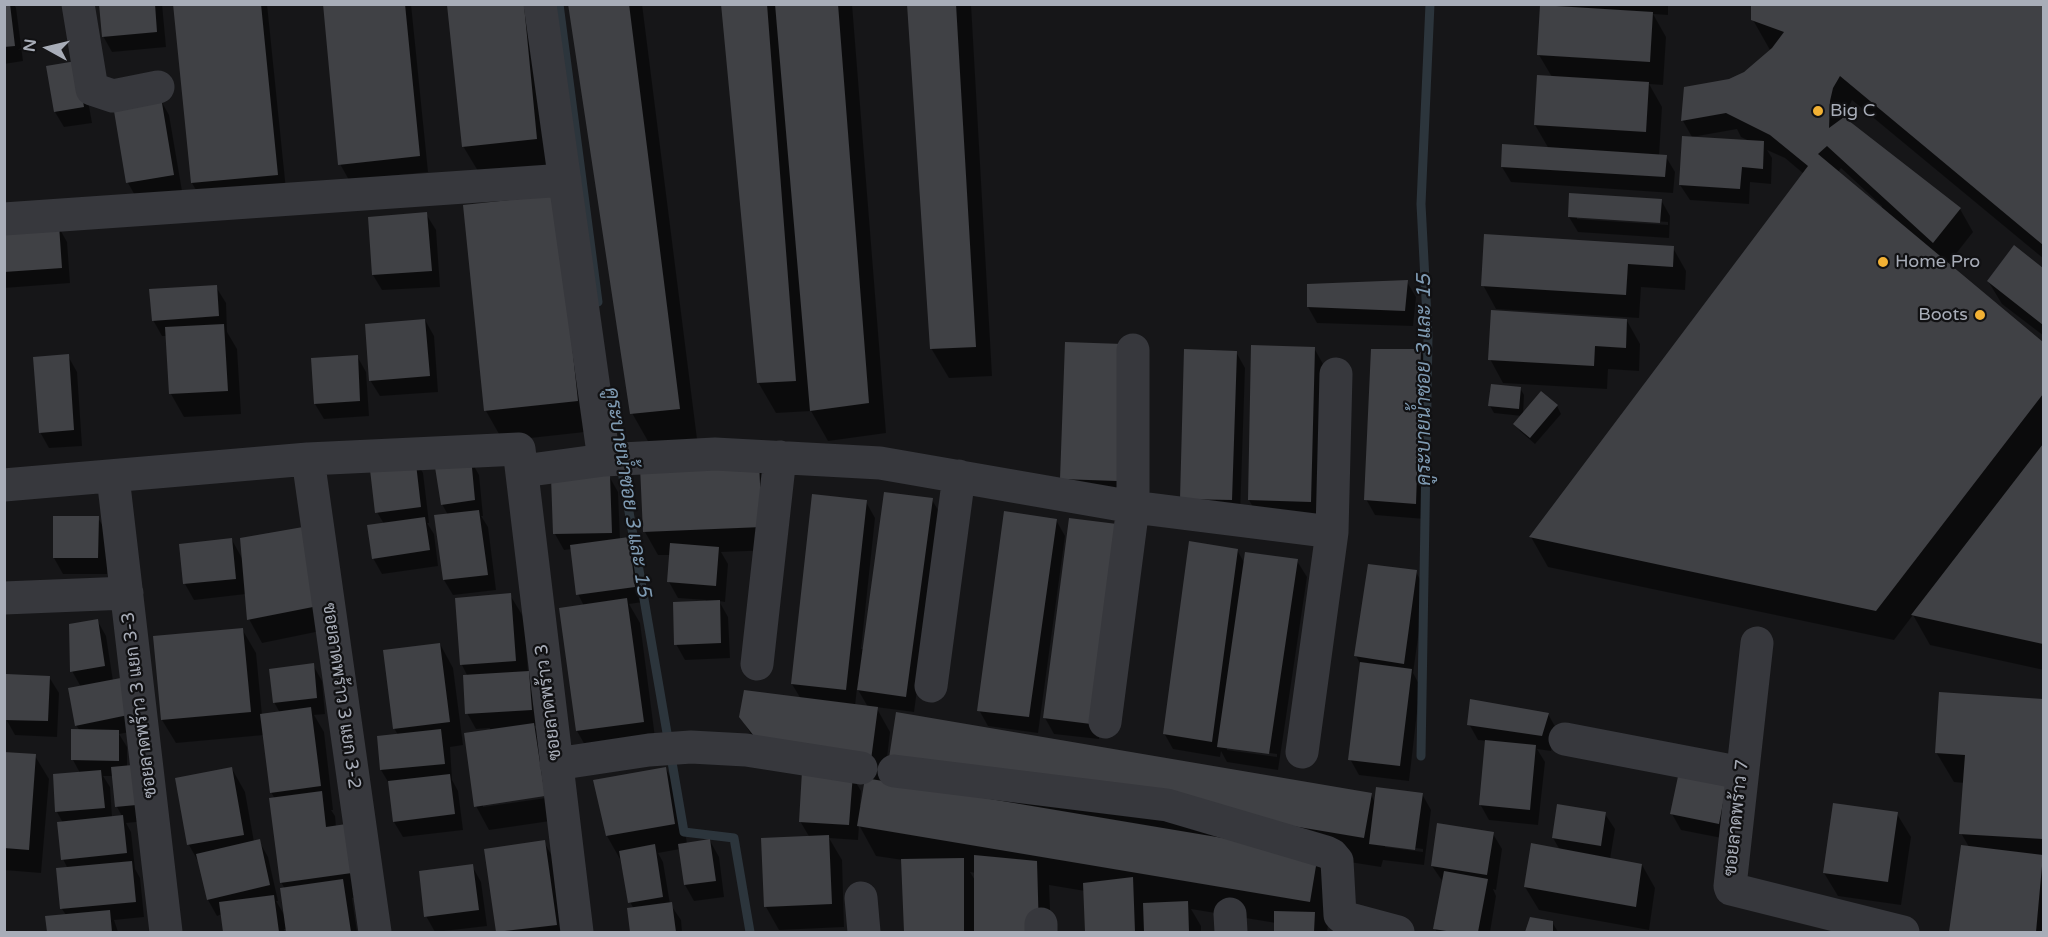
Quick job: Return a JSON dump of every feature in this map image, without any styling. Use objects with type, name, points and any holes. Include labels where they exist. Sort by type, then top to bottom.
[{"type":"street","points":[[78,4],[92,89],[113,96],[158,87]]},
{"type":"street","points":[[540,4],[565,180],[613,454]]},
{"type":"street","points":[[4,219],[565,180]]},
{"type":"street","points":[[1105,722],[1133,507],[1133,350]]},
{"type":"street","points":[[1302,752],[1332,532],[1336,374]]},
{"type":"street","points":[[4,485],[308,459],[521,460],[613,454],[715,454],[880,463],[1133,507],[1332,532]]},
{"type":"street","points":[[757,664],[780,457]]},
{"type":"street","name":"ซอยลาดพร้าว 3 แยก 3-2","points":[[308,459],[375,933]]},
{"type":"street","name":"ซอยลาดพร้าว 3","points":[[521,460],[577,933]]},
{"type":"street","points":[[931,686],[959,476]]},
{"type":"street","name":"ซอยลาดพร้าว 3 แยก 3-3","points":[[113,477],[166,933]]},
{"type":"street","points":[[4,598],[127,593]]},
{"type":"street","name":"ซอยลาดพร้าว 7","points":[[1757,643],[1731,889],[1903,933]]},
{"type":"street","points":[[1565,739],[1742,773]]},
{"type":"street","points":[[556,764],[691,747],[746,750],[861,768]]},
{"type":"street","points":[[894,771],[1167,805],[1326,852],[1337,861],[1340,915],[1398,933]]},
{"type":"street","points":[[861,898],[864,933]]},
{"type":"building","points":[[4,4],[10,4],[15,46],[4,47]]},
{"type":"building","points":[[99,4],[155,4],[157,32],[102,37]]},
{"type":"building","points":[[173,4],[261,4],[278,175],[191,183]]},
{"type":"building","points":[[323,4],[405,4],[420,156],[338,165]]},
{"type":"building","points":[[568,4],[629,4],[680,409],[630,414]]},
{"type":"building","points":[[721,4],[767,4],[796,381],[757,383]]},
{"type":"building","points":[[775,4],[838,4],[869,403],[810,411]]},
{"type":"building","points":[[907,4],[956,4],[976,347],[930,349]]},
{"type":"building","points":[[447,5],[524,5],[537,139],[462,147]]},
{"type":"building","points":[[1540,5],[1653,12],[1650,62],[1537,55]]},
{"type":"building","points":[[1751,5],[2043,5],[2043,245],[1840,76],[1833,88],[1829,128],[1844,117],[1961,208],[1933,243],[1827,146],[1818,154],[2043,342],[2043,394],[1876,611],[1529,537],[1808,166],[1770,135],[1726,113],[1681,121],[1684,87],[1729,79],[1744,72],[1772,48],[1784,32],[1751,20]]},
{"type":"building","points":[[76,61],[84,107],[54,112],[46,66]]},
{"type":"building","points":[[1537,75],[1649,82],[1646,132],[1534,125]]},
{"type":"building","points":[[161,97],[174,175],[126,183],[113,105]]},
{"type":"building","points":[[1682,136],[1764,141],[1763,169],[1742,167],[1740,189],[1679,185]]},
{"type":"building","points":[[1502,144],[1667,155],[1665,177],[1501,167]]},
{"type":"building","points":[[1569,193],[1662,199],[1660,223],[1568,217]]},
{"type":"building","points":[[556,195],[578,401],[484,411],[463,205]]},
{"type":"building","points":[[427,212],[432,271],[372,275],[368,217]]},
{"type":"building","points":[[59,225],[62,268],[4,272],[4,229]]},
{"type":"building","points":[[1484,234],[1674,246],[1673,267],[1628,264],[1626,295],[1481,286]]},
{"type":"building","points":[[2014,245],[2043,268],[2043,325],[1987,281]]},
{"type":"building","points":[[1408,280],[1405,311],[1307,307],[1307,284]]},
{"type":"building","points":[[217,285],[219,316],[152,321],[149,289]]},
{"type":"building","points":[[1491,310],[1627,319],[1626,348],[1595,346],[1594,366],[1488,360]]},
{"type":"building","points":[[425,319],[430,376],[369,381],[365,324]]},
{"type":"building","points":[[224,324],[228,391],[169,394],[165,327]]},
{"type":"building","points":[[1065,342],[1123,344],[1117,481],[1060,479]]},
{"type":"building","points":[[1251,345],[1315,347],[1311,502],[1248,500]]},
{"type":"building","points":[[1184,349],[1237,351],[1232,500],[1180,499]]},
{"type":"building","points":[[1371,349],[1421,349],[1416,504],[1364,500]]},
{"type":"building","points":[[69,354],[74,430],[39,433],[33,357]]},
{"type":"building","points":[[358,355],[360,401],[314,404],[311,358]]},
{"type":"building","points":[[1491,384],[1521,387],[1519,409],[1488,406]]},
{"type":"building","points":[[1541,391],[1558,405],[1530,438],[1513,424]]},
{"type":"building","points":[[2043,444],[2043,644],[1911,615]]},
{"type":"building","points":[[415,455],[421,507],[375,513],[369,461]]},
{"type":"building","points":[[471,457],[475,500],[441,505],[434,461]]},
{"type":"building","points":[[759,462],[762,527],[643,532],[640,467]]},
{"type":"building","points":[[610,475],[612,533],[553,534],[551,477]]},
{"type":"building","points":[[884,492],[933,498],[906,697],[857,690]]},
{"type":"building","points":[[812,494],[867,500],[846,690],[791,684]]},
{"type":"building","points":[[479,510],[488,575],[443,580],[434,515]]},
{"type":"building","points":[[1004,511],[1057,519],[1029,717],[977,711]]},
{"type":"building","points":[[53,516],[99,516],[98,558],[53,558]]},
{"type":"building","points":[[425,517],[430,550],[372,559],[367,525]]},
{"type":"building","points":[[1069,518],[1117,524],[1091,724],[1043,718]]},
{"type":"building","points":[[303,527],[318,606],[247,620],[240,538]]},
{"type":"building","points":[[629,537],[635,587],[576,595],[570,545]]},
{"type":"building","points":[[232,538],[236,579],[183,584],[179,544]]},
{"type":"building","points":[[1189,541],[1238,549],[1212,742],[1163,734]]},
{"type":"building","points":[[670,543],[719,547],[716,586],[667,582]]},
{"type":"building","points":[[1245,552],[1298,559],[1269,754],[1217,747]]},
{"type":"building","points":[[1368,564],[1417,570],[1404,664],[1354,656]]},
{"type":"building","points":[[511,593],[516,661],[460,665],[455,598]]},
{"type":"building","points":[[627,598],[644,722],[576,731],[559,608]]},
{"type":"building","points":[[720,600],[721,643],[674,645],[673,602]]},
{"type":"building","points":[[98,619],[105,666],[70,672],[69,624]]},
{"type":"building","points":[[243,628],[251,712],[161,720],[153,636]]},
{"type":"building","points":[[440,643],[450,722],[393,729],[383,650]]},
{"type":"building","points":[[1360,662],[1412,669],[1400,766],[1348,760]]},
{"type":"building","points":[[314,663],[317,698],[273,703],[269,669]]},
{"type":"building","points":[[529,671],[532,710],[465,714],[463,675]]},
{"type":"building","points":[[6,674],[50,676],[48,721],[4,720]]},
{"type":"building","points":[[126,677],[133,714],[75,726],[68,688]]},
{"type":"building","points":[[744,690],[878,707],[871,760],[761,745],[739,717]]},
{"type":"building","points":[[1939,692],[2043,699],[2043,839],[1959,834],[1965,755],[1935,753]]},
{"type":"building","points":[[1470,699],[1549,713],[1542,736],[1467,725]]},
{"type":"building","points":[[311,707],[321,786],[270,793],[260,714]]},
{"type":"building","points":[[896,712],[1372,793],[1364,838],[889,758]]},
{"type":"building","points":[[534,723],[545,796],[474,807],[464,733]]},
{"type":"building","points":[[71,729],[119,730],[119,761],[71,760]]},
{"type":"building","points":[[441,729],[445,764],[380,770],[377,736]]},
{"type":"building","points":[[1485,740],[1536,745],[1530,810],[1479,805]]},
{"type":"building","points":[[4,752],[36,754],[29,850],[4,848]]},
{"type":"building","points":[[143,764],[147,804],[115,807],[111,767]]},
{"type":"building","points":[[232,767],[244,835],[187,845],[175,778]]},
{"type":"building","points":[[666,767],[675,824],[606,836],[593,780]]},
{"type":"building","points":[[1680,767],[1728,777],[1719,824],[1670,814]]},
{"type":"building","points":[[101,770],[105,808],[55,812],[53,774]]},
{"type":"building","points":[[802,771],[853,774],[849,825],[799,822]]},
{"type":"building","points":[[450,774],[455,814],[393,822],[388,781]]},
{"type":"building","points":[[865,778],[1318,854],[1310,902],[857,826]]},
{"type":"building","points":[[1376,787],[1423,793],[1415,850],[1369,844]]},
{"type":"building","points":[[322,791],[326,827],[353,823],[359,872],[280,883],[269,798]]},
{"type":"building","points":[[1833,803],[1898,812],[1888,882],[1823,873]]},
{"type":"building","points":[[1557,804],[1606,812],[1601,846],[1552,838]]},
{"type":"building","points":[[123,815],[127,853],[61,860],[57,822]]},
{"type":"building","points":[[1437,823],[1494,832],[1487,875],[1431,866]]},
{"type":"building","points":[[829,835],[832,904],[764,907],[761,838]]},
{"type":"building","points":[[260,839],[270,885],[207,900],[196,854]]},
{"type":"building","points":[[710,839],[716,881],[684,885],[678,844]]},
{"type":"building","points":[[545,840],[557,925],[496,932],[484,849]]},
{"type":"building","points":[[1531,843],[1642,864],[1636,907],[1524,887]]},
{"type":"building","points":[[655,844],[663,897],[628,903],[619,851]]},
{"type":"building","points":[[1961,845],[2043,855],[2036,932],[1949,932]]},
{"type":"building","points":[[974,855],[1037,861],[1039,932],[974,932]]},
{"type":"building","points":[[964,858],[964,932],[904,932],[901,859]]},
{"type":"building","points":[[132,861],[136,902],[60,909],[56,868]]},
{"type":"building","points":[[473,864],[479,910],[424,917],[419,871]]},
{"type":"building","points":[[1444,871],[1488,879],[1478,932],[1433,929]]},
{"type":"building","points":[[1133,877],[1135,932],[1085,932],[1083,883]]},
{"type":"building","points":[[343,879],[351,932],[286,932],[280,888]]},
{"type":"building","points":[[274,895],[279,932],[223,932],[219,902]]},
{"type":"building","points":[[1188,901],[1189,932],[1144,932],[1143,903]]},
{"type":"building","points":[[672,902],[676,932],[630,932],[627,908]]},
{"type":"building","points":[[110,910],[112,932],[47,932],[45,916]]},
{"type":"building","points":[[1274,911],[1315,912],[1314,932],[1274,932]]},
{"type":"building","points":[[1530,917],[1553,921],[1553,932],[1525,932]]},
{"type":"waterway","name":"คูระบายน้ำซอย 3 และ 15","points":[[559,4],[598,302]]},
{"type":"waterway","name":"คูระบายน้ำซอย 3 และ 15","points":[[1421,756],[1428,337],[1421,204],[1430,4]]},
{"type":"waterway","name":"คูระบายน้ำซอย 3 และ 15","points":[[621,465],[684,832],[734,838],[750,932]]},
{"type":"place","name":"Big C","points":[[1818,111]]},
{"type":"place","name":"Home Pro","points":[[1883,262]]},
{"type":"place","name":"Boots","points":[[1980,315]]}]
